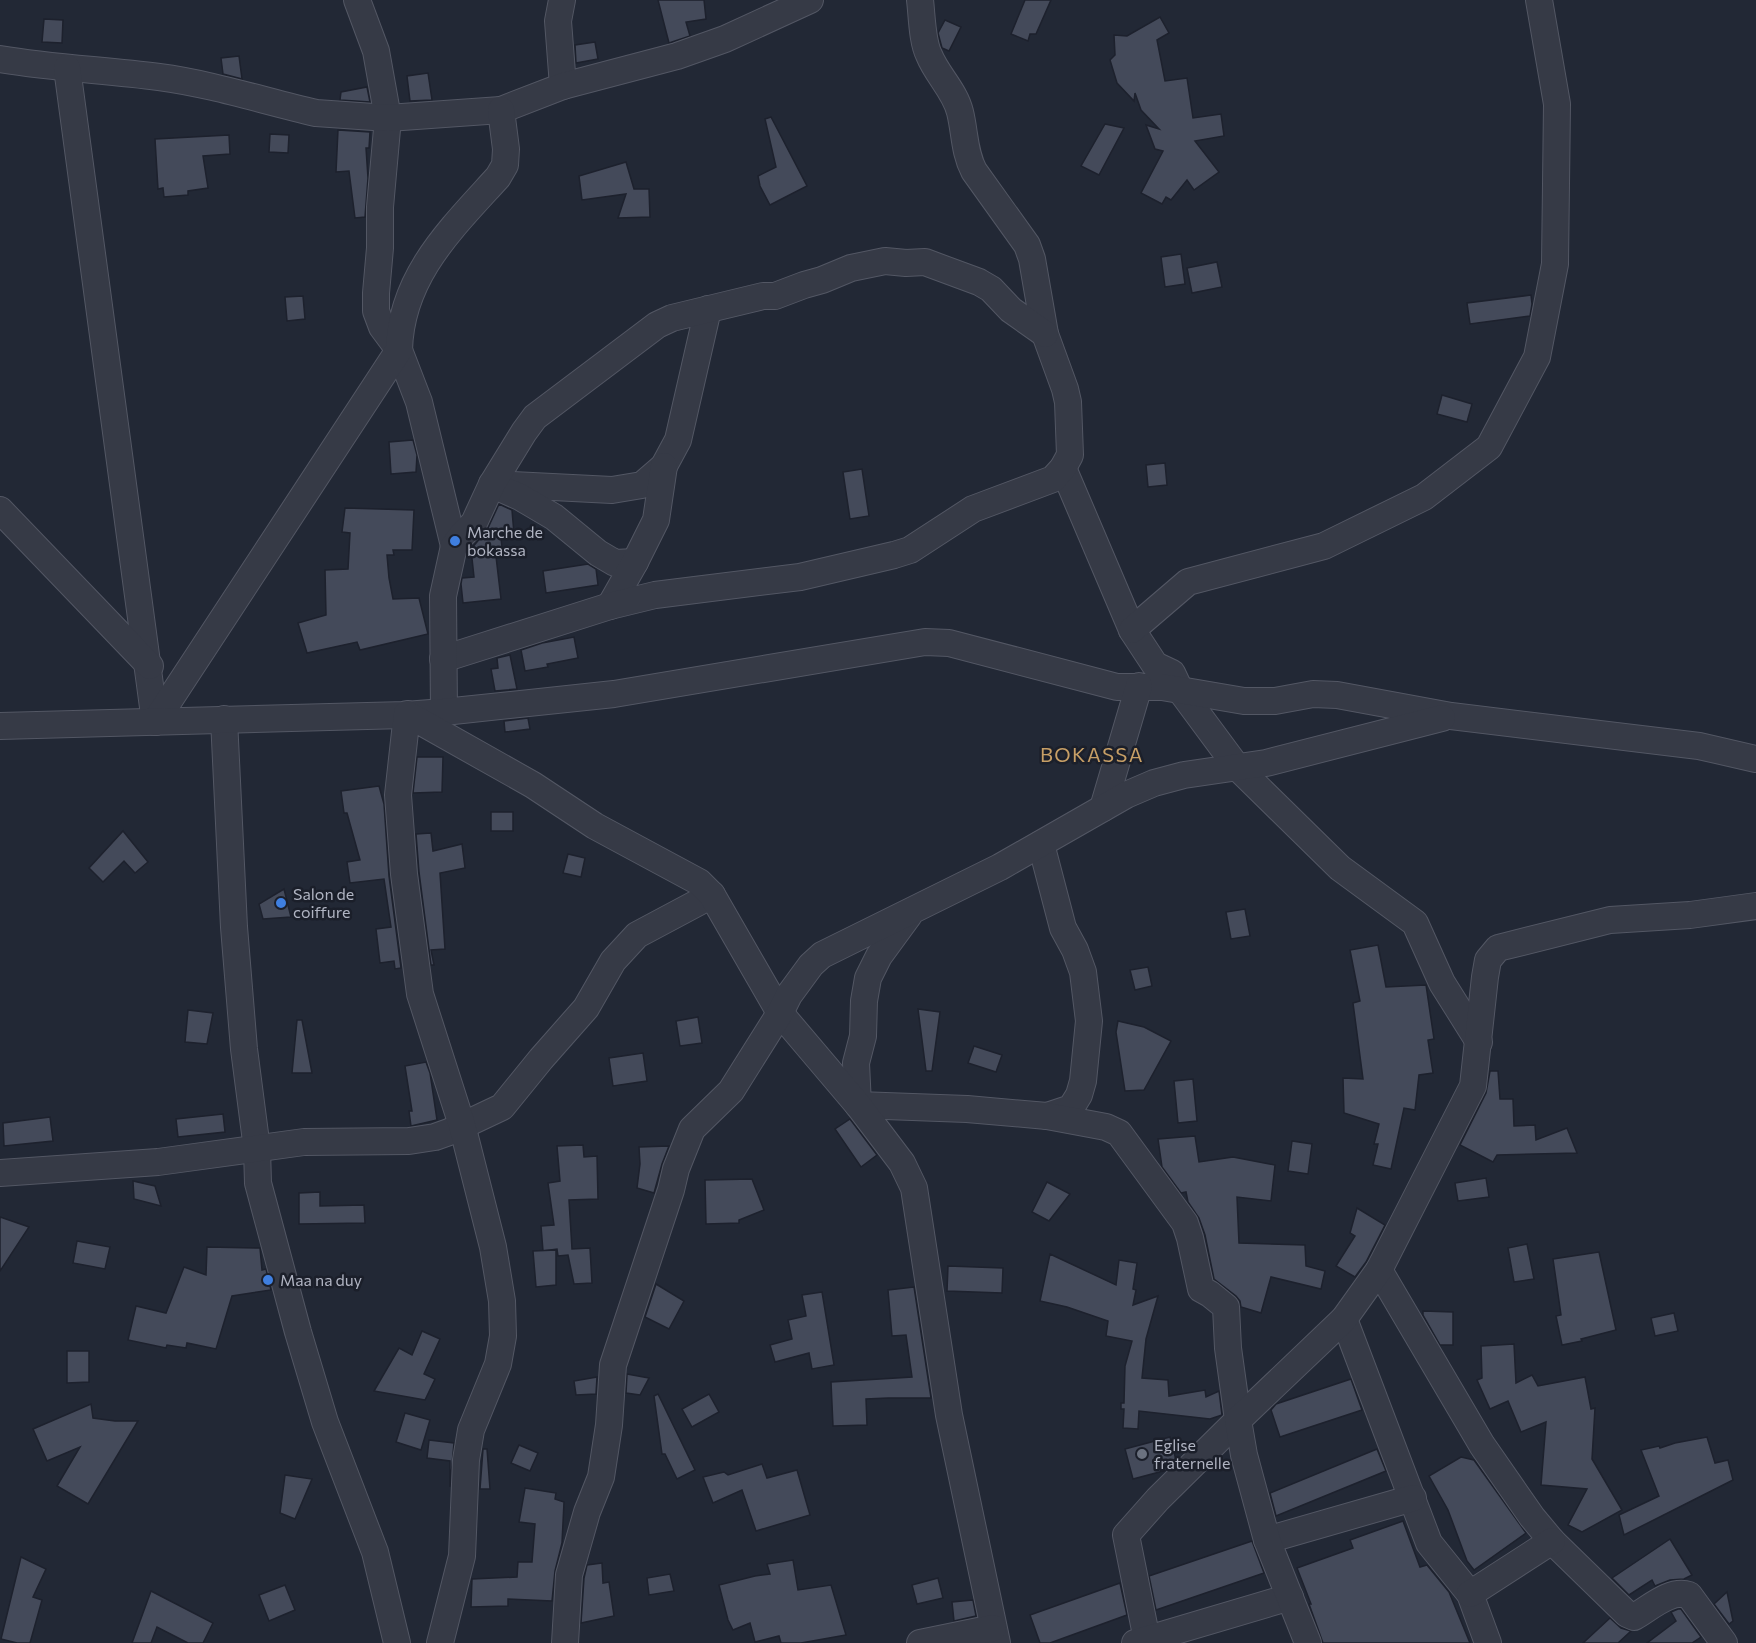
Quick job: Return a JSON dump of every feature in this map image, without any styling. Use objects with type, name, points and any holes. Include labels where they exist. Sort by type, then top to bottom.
[{"type":"street","points":[[357,0],[376,51],[388,118],[380,207],[376,311],[382,327],[399,350],[419,402],[454,546]]},
{"type":"street","points":[[562,0],[558,21],[563,86]]},
{"type":"street","points":[[0,59],[159,77],[316,113],[388,118],[501,110],[563,86],[677,56],[725,39],[810,0]]},
{"type":"street","points":[[443,659],[610,606],[655,595],[800,577],[902,553],[973,509],[1053,479],[1063,468],[1070,454],[1068,402],[1045,334],[1032,259],[1027,244],[974,171],[969,160],[960,111],[927,52],[920,0]]},
{"type":"street","points":[[1132,630],[1188,582],[1324,546],[1424,497],[1489,447],[1537,357],[1555,264],[1557,105],[1539,0]]},
{"type":"street","points":[[67,68],[156,722]]},
{"type":"street","points":[[156,722],[399,350],[399,329],[413,288],[430,257],[441,241],[498,177],[505,165],[506,149],[501,110]]},
{"type":"street","points":[[444,712],[443,596],[454,546],[474,523],[492,484],[535,417],[657,325],[672,318],[708,309],[763,296],[775,296],[851,268],[885,261],[926,262],[980,282],[991,289],[1011,310],[1045,334]]},
{"type":"street","points":[[610,606],[656,520],[664,466],[678,440],[708,309]]},
{"type":"street","points":[[492,484],[612,490],[642,485],[664,466]]},
{"type":"street","points":[[1063,468],[1132,630],[1155,665],[1172,673],[1180,690],[1237,767],[1340,868],[1415,923],[1442,983],[1479,1042]]},
{"type":"street","points":[[492,484],[554,517],[598,553],[615,563],[635,562]]},
{"type":"street","points":[[0,510],[175,692],[213,720],[244,1049],[257,1149],[258,1183],[325,1422],[375,1552],[397,1643]]},
{"type":"street","points":[[0,726],[444,712],[614,694],[925,642],[949,643],[1117,687],[1162,687],[1244,700],[1275,701],[1312,694],[1337,695],[1451,716],[1700,746],[1756,759]]},
{"type":"street","points":[[1103,808],[1139,686]]},
{"type":"street","points":[[407,714],[533,785],[595,826],[699,882],[711,895],[780,1013],[858,1105],[902,1163],[914,1188],[949,1415],[995,1636],[920,1643]]},
{"type":"street","points":[[407,714],[398,795],[404,874],[420,994],[462,1125],[493,1247],[502,1301],[503,1336],[498,1364],[471,1430],[466,1460],[462,1556],[440,1643]]},
{"type":"street","points":[[565,1643],[569,1575],[586,1512],[602,1477],[609,1425],[613,1365],[676,1168],[692,1129],[731,1091],[789,995],[811,965],[835,948],[911,912],[1041,844],[1126,795],[1154,783],[1184,775],[1266,763],[1451,716]]},
{"type":"street","points":[[1041,844],[1063,927],[1083,972],[1089,1021],[1083,1081],[1079,1095],[1071,1108],[1047,1116]]},
{"type":"street","points":[[0,1173],[158,1162],[304,1142],[409,1141],[435,1137],[502,1107],[586,1008],[613,961],[636,935],[711,895]]},
{"type":"street","points":[[1290,1597],[1141,1641],[1126,1535],[1158,1499],[1344,1319],[1379,1270],[1473,1086],[1488,960],[1498,948],[1610,920],[1690,915],[1756,906]]},
{"type":"street","points":[[858,1105],[856,1063],[863,1036],[864,1001],[868,978],[879,956],[911,912]]},
{"type":"street","points":[[1083,1081],[1106,1127]]},
{"type":"street","points":[[858,1105],[967,1109],[1047,1116],[1106,1127],[1119,1133],[1185,1223],[1201,1289],[1226,1307],[1228,1348],[1244,1455],[1267,1540],[1308,1643]]},
{"type":"street","points":[[1379,1270],[1482,1445],[1532,1517],[1552,1540],[1627,1614],[1634,1617],[1676,1593],[1689,1595],[1724,1643]]},
{"type":"street","points":[[1344,1319],[1430,1543],[1470,1594],[1488,1643]]},
{"type":"street","points":[[1267,1540],[1413,1498]]},
{"type":"street","points":[[1470,1594],[1552,1540]]},
{"type":"building","points":[[658,0],[704,0],[706,19],[686,22],[690,36],[669,43]]},
{"type":"building","points":[[1025,0],[1051,0],[1036,34],[1030,34],[1028,41],[1011,34]]},
{"type":"building","points":[[1160,17],[1169,33],[1157,40],[1165,81],[1187,78],[1193,118],[1221,114],[1224,136],[1195,141],[1219,172],[1194,190],[1187,180],[1171,200],[1166,197],[1162,204],[1141,193],[1163,151],[1155,149],[1146,125],[1159,129],[1141,110],[1135,93],[1134,101],[1117,83],[1110,60],[1115,55],[1114,35],[1127,36]]},
{"type":"building","points":[[44,19],[63,20],[62,43],[42,42]]},
{"type":"building","points":[[945,20],[961,27],[949,51],[942,48],[938,33]]},
{"type":"building","points":[[595,42],[598,59],[576,63],[575,45]]},
{"type":"building","points":[[239,56],[242,79],[223,74],[221,58]]},
{"type":"building","points":[[428,73],[432,100],[410,101],[407,76]]},
{"type":"building","points":[[367,87],[370,102],[340,100],[341,92]]},
{"type":"building","points":[[771,117],[807,186],[770,205],[760,186],[758,176],[776,167],[765,119]]},
{"type":"building","points":[[1105,124],[1124,128],[1099,175],[1081,166]]},
{"type":"building","points":[[338,130],[370,132],[369,148],[366,148],[368,178],[365,217],[355,218],[349,171],[336,172]]},
{"type":"building","points":[[270,134],[289,135],[288,153],[269,152]]},
{"type":"building","points":[[229,135],[230,154],[203,156],[208,188],[188,191],[188,195],[164,197],[163,188],[158,189],[155,139]]},
{"type":"building","points":[[626,162],[634,189],[649,189],[650,217],[618,218],[626,194],[582,200],[579,176]]},
{"type":"building","points":[[1181,254],[1185,284],[1165,287],[1161,257]]},
{"type":"building","points":[[1217,262],[1222,287],[1192,293],[1187,268]]},
{"type":"building","points":[[1531,295],[1530,316],[1470,324],[1467,303]]},
{"type":"building","points":[[303,296],[305,319],[287,321],[285,297]]},
{"type":"building","points":[[1442,395],[1472,404],[1467,422],[1437,414]]},
{"type":"building","points":[[413,440],[417,455],[416,472],[391,474],[389,442]]},
{"type":"building","points":[[1165,463],[1167,485],[1148,487],[1146,465]]},
{"type":"building","points":[[862,469],[869,516],[850,519],[843,472]]},
{"type":"building","points":[[499,504],[512,510],[514,534],[500,530],[502,547],[495,548],[501,599],[463,603],[462,578],[474,577],[471,549],[487,530]]},
{"type":"building","points":[[345,508],[414,510],[412,550],[393,550],[394,555],[387,555],[389,578],[393,599],[419,598],[428,634],[360,650],[357,642],[307,653],[298,623],[326,615],[325,570],[348,569],[350,533],[342,532]]},
{"type":"building","points":[[588,564],[596,569],[598,585],[546,593],[543,571]]},
{"type":"building","points":[[574,637],[578,658],[525,671],[521,650]]},
{"type":"building","points":[[510,655],[517,689],[495,691],[491,669],[498,668],[497,658]]},
{"type":"building","points":[[528,718],[530,729],[505,732],[504,721]]},
{"type":"building","points":[[417,757],[443,757],[442,792],[413,793]]},
{"type":"building","points":[[379,786],[384,804],[389,876],[401,968],[395,969],[394,961],[380,963],[376,929],[391,927],[384,879],[350,883],[347,862],[360,860],[347,813],[344,813],[341,791]]},
{"type":"building","points":[[491,812],[513,812],[513,831],[491,831]]},
{"type":"building","points":[[123,831],[148,862],[135,873],[124,861],[103,882],[89,868]]},
{"type":"building","points":[[431,833],[433,851],[462,844],[465,868],[440,873],[445,949],[431,950],[434,965],[431,965],[416,834]]},
{"type":"building","points":[[568,854],[585,858],[581,877],[563,873]]},
{"type":"building","points":[[284,889],[291,917],[263,919],[259,904]]},
{"type":"building","points":[[1245,909],[1250,936],[1231,939],[1226,912]]},
{"type":"building","points":[[1378,945],[1386,987],[1426,985],[1434,1039],[1428,1040],[1433,1073],[1419,1075],[1415,1110],[1404,1108],[1391,1169],[1373,1165],[1378,1144],[1374,1144],[1379,1124],[1344,1113],[1343,1078],[1363,1079],[1353,1003],[1360,1001],[1350,950]]},
{"type":"building","points":[[1148,967],[1152,986],[1135,990],[1130,970]]},
{"type":"building","points":[[918,1009],[940,1012],[932,1071],[926,1071]]},
{"type":"building","points":[[188,1010],[213,1013],[207,1044],[185,1042]]},
{"type":"building","points":[[698,1017],[702,1043],[680,1046],[676,1021]]},
{"type":"building","points":[[297,1020],[302,1020],[312,1073],[292,1073]]},
{"type":"building","points":[[1118,1021],[1144,1027],[1171,1041],[1144,1090],[1125,1091],[1116,1032]]},
{"type":"building","points":[[974,1046],[1002,1055],[996,1072],[968,1063]]},
{"type":"building","points":[[643,1053],[647,1081],[613,1086],[609,1058]]},
{"type":"building","points":[[426,1062],[430,1073],[437,1120],[411,1126],[409,1111],[412,1111],[405,1066]]},
{"type":"building","points":[[1490,1071],[1498,1071],[1500,1099],[1513,1099],[1514,1126],[1535,1125],[1536,1140],[1567,1128],[1577,1153],[1497,1155],[1493,1162],[1460,1145],[1486,1093]]},
{"type":"building","points":[[1193,1079],[1197,1121],[1178,1123],[1174,1081]]},
{"type":"building","points":[[223,1114],[225,1132],[178,1137],[176,1119]]},
{"type":"building","points":[[50,1117],[53,1141],[4,1146],[3,1123]]},
{"type":"building","points":[[850,1119],[877,1155],[861,1167],[835,1129]]},
{"type":"building","points":[[1195,1136],[1199,1162],[1233,1157],[1275,1165],[1271,1201],[1237,1197],[1239,1243],[1305,1245],[1306,1266],[1325,1271],[1321,1289],[1271,1277],[1261,1313],[1241,1307],[1236,1296],[1214,1279],[1199,1218],[1188,1202],[1186,1192],[1181,1193],[1162,1167],[1158,1139]]},
{"type":"building","points":[[1292,1141],[1312,1144],[1308,1174],[1288,1171]]},
{"type":"building","points":[[583,1145],[584,1157],[597,1156],[598,1199],[569,1200],[572,1249],[590,1248],[592,1283],[574,1284],[568,1255],[558,1256],[557,1249],[543,1251],[541,1226],[554,1225],[548,1183],[560,1181],[557,1146]]},
{"type":"building","points":[[669,1146],[654,1193],[637,1188],[640,1164],[639,1147]]},
{"type":"building","points":[[1486,1178],[1489,1197],[1458,1201],[1455,1183]]},
{"type":"building","points":[[752,1179],[764,1210],[739,1220],[739,1223],[706,1224],[705,1180]]},
{"type":"building","points":[[133,1181],[155,1186],[161,1206],[134,1199]]},
{"type":"building","points":[[1047,1182],[1070,1194],[1049,1221],[1032,1212]]},
{"type":"building","points":[[320,1192],[320,1206],[364,1205],[365,1223],[299,1224],[299,1193]]},
{"type":"building","points":[[1357,1208],[1385,1225],[1366,1262],[1355,1277],[1336,1266],[1355,1236],[1350,1233]]},
{"type":"building","points":[[0,1217],[29,1227],[0,1271]]},
{"type":"building","points":[[77,1241],[110,1247],[105,1269],[73,1263]]},
{"type":"building","points":[[1527,1244],[1534,1279],[1514,1282],[1508,1248]]},
{"type":"building","points":[[207,1247],[260,1248],[262,1270],[266,1269],[271,1290],[232,1296],[216,1349],[187,1343],[186,1348],[167,1345],[166,1348],[128,1340],[136,1306],[166,1313],[184,1267],[206,1275]]},
{"type":"building","points":[[556,1250],[556,1285],[536,1287],[533,1251]]},
{"type":"building","points":[[1599,1252],[1616,1330],[1562,1345],[1556,1316],[1561,1315],[1553,1259]]},
{"type":"building","points":[[1050,1254],[1116,1285],[1119,1260],[1137,1263],[1133,1305],[1158,1296],[1146,1339],[1142,1378],[1168,1380],[1169,1396],[1205,1390],[1206,1397],[1219,1391],[1222,1415],[1210,1419],[1139,1411],[1138,1429],[1123,1428],[1124,1409],[1121,1409],[1121,1403],[1124,1403],[1125,1366],[1132,1341],[1106,1336],[1108,1321],[1067,1307],[1040,1301]]},
{"type":"building","points":[[948,1266],[1003,1268],[1002,1293],[947,1291]]},
{"type":"building","points":[[656,1284],[684,1301],[669,1329],[645,1317]]},
{"type":"building","points":[[914,1287],[931,1398],[866,1399],[867,1425],[833,1426],[831,1382],[912,1377],[906,1335],[892,1336],[888,1290]]},
{"type":"building","points":[[822,1292],[834,1365],[812,1369],[809,1353],[775,1362],[770,1345],[792,1339],[788,1320],[806,1316],[802,1295]]},
{"type":"building","points":[[1423,1311],[1453,1312],[1453,1345],[1440,1345]]},
{"type":"building","points":[[1674,1313],[1678,1331],[1655,1336],[1651,1318]]},
{"type":"building","points":[[422,1331],[440,1339],[424,1374],[435,1379],[425,1400],[374,1391],[399,1348],[412,1355]]},
{"type":"building","points":[[1514,1344],[1516,1383],[1532,1375],[1538,1386],[1585,1377],[1591,1409],[1595,1408],[1592,1459],[1622,1510],[1582,1532],[1568,1525],[1587,1489],[1541,1485],[1546,1422],[1521,1432],[1508,1401],[1490,1409],[1477,1380],[1482,1378],[1481,1346]]},
{"type":"building","points":[[67,1351],[89,1351],[89,1382],[67,1383]]},
{"type":"building","points":[[627,1374],[649,1378],[640,1395],[626,1393]]},
{"type":"building","points":[[597,1377],[596,1394],[576,1395],[574,1381]]},
{"type":"building","points":[[1351,1379],[1362,1410],[1280,1437],[1271,1410],[1276,1404]]},
{"type":"building","points":[[658,1394],[695,1470],[677,1479],[665,1454],[662,1454],[654,1396]]},
{"type":"building","points":[[709,1394],[719,1412],[692,1427],[682,1409]]},
{"type":"building","points":[[91,1404],[93,1418],[138,1421],[88,1504],[57,1486],[80,1447],[47,1461],[33,1429]]},
{"type":"building","points":[[405,1413],[430,1420],[421,1450],[396,1442]]},
{"type":"building","points":[[1170,1437],[1176,1460],[1167,1470],[1133,1479],[1125,1449]]},
{"type":"building","points":[[1707,1437],[1715,1463],[1728,1460],[1733,1480],[1624,1535],[1619,1515],[1659,1496],[1641,1450]]},
{"type":"building","points":[[429,1440],[454,1443],[450,1487],[450,1461],[427,1458]]},
{"type":"building","points":[[519,1445],[538,1453],[530,1471],[511,1463]]},
{"type":"building","points":[[483,1449],[487,1449],[490,1489],[480,1489]]},
{"type":"building","points":[[1377,1449],[1386,1471],[1276,1516],[1270,1493]]},
{"type":"building","points":[[1461,1457],[1474,1460],[1526,1533],[1474,1570],[1467,1561],[1448,1510],[1429,1476]]},
{"type":"building","points":[[762,1464],[767,1478],[797,1470],[810,1515],[756,1531],[742,1490],[713,1503],[703,1477],[724,1472],[728,1475]]},
{"type":"building","points":[[285,1475],[312,1479],[295,1519],[280,1513]]},
{"type":"building","points":[[525,1488],[556,1493],[555,1499],[564,1502],[562,1543],[555,1571],[552,1601],[508,1599],[508,1606],[471,1607],[472,1579],[517,1577],[518,1562],[532,1562],[535,1524],[519,1522]]},
{"type":"building","points":[[1403,1521],[1420,1567],[1427,1565],[1449,1592],[1470,1643],[1323,1643],[1297,1568],[1353,1548],[1350,1540]]},
{"type":"building","points":[[1670,1539],[1692,1575],[1655,1586],[1652,1580],[1629,1595],[1612,1578]]},
{"type":"building","points":[[1252,1541],[1264,1573],[1156,1610],[1149,1576]]},
{"type":"building","points":[[21,1557],[46,1569],[33,1597],[42,1600],[30,1643],[1,1639]]},
{"type":"building","points":[[793,1560],[798,1590],[831,1585],[846,1635],[801,1643],[781,1643],[779,1636],[755,1642],[750,1623],[733,1630],[728,1620],[719,1585],[770,1574],[767,1564]]},
{"type":"building","points":[[602,1563],[603,1583],[609,1582],[614,1616],[581,1623],[587,1565]]},
{"type":"building","points":[[670,1574],[674,1591],[649,1595],[647,1578]]},
{"type":"building","points":[[938,1578],[943,1598],[917,1604],[912,1585]]},
{"type":"building","points":[[1120,1583],[1127,1615],[1050,1643],[1040,1643],[1030,1615]]},
{"type":"building","points":[[285,1585],[295,1610],[269,1621],[259,1595]]},
{"type":"building","points":[[151,1591],[213,1623],[203,1643],[188,1643],[157,1627],[151,1643],[132,1643]]},
{"type":"building","points":[[1727,1592],[1733,1621],[1729,1624],[1714,1604]]},
{"type":"building","points":[[973,1600],[976,1616],[954,1621],[952,1602]]},
{"type":"building","points":[[1681,1609],[1701,1637],[1692,1643],[1647,1643],[1676,1621],[1671,1612]]},
{"type":"building","points":[[1610,1618],[1621,1628],[1631,1631],[1618,1643],[1583,1643]]},
{"type":"place","name":"Marche de bokassa","points":[[455,541]]},
{"type":"place","name":"Salon de coiffure","points":[[281,903]]},
{"type":"place","name":"Maa na duy","points":[[268,1280]]},
{"type":"place","name":"Eglise fraternelle","points":[[1142,1454]]},
{"type":"district","name":"BOKASSA","points":[[1092,755]]}]
